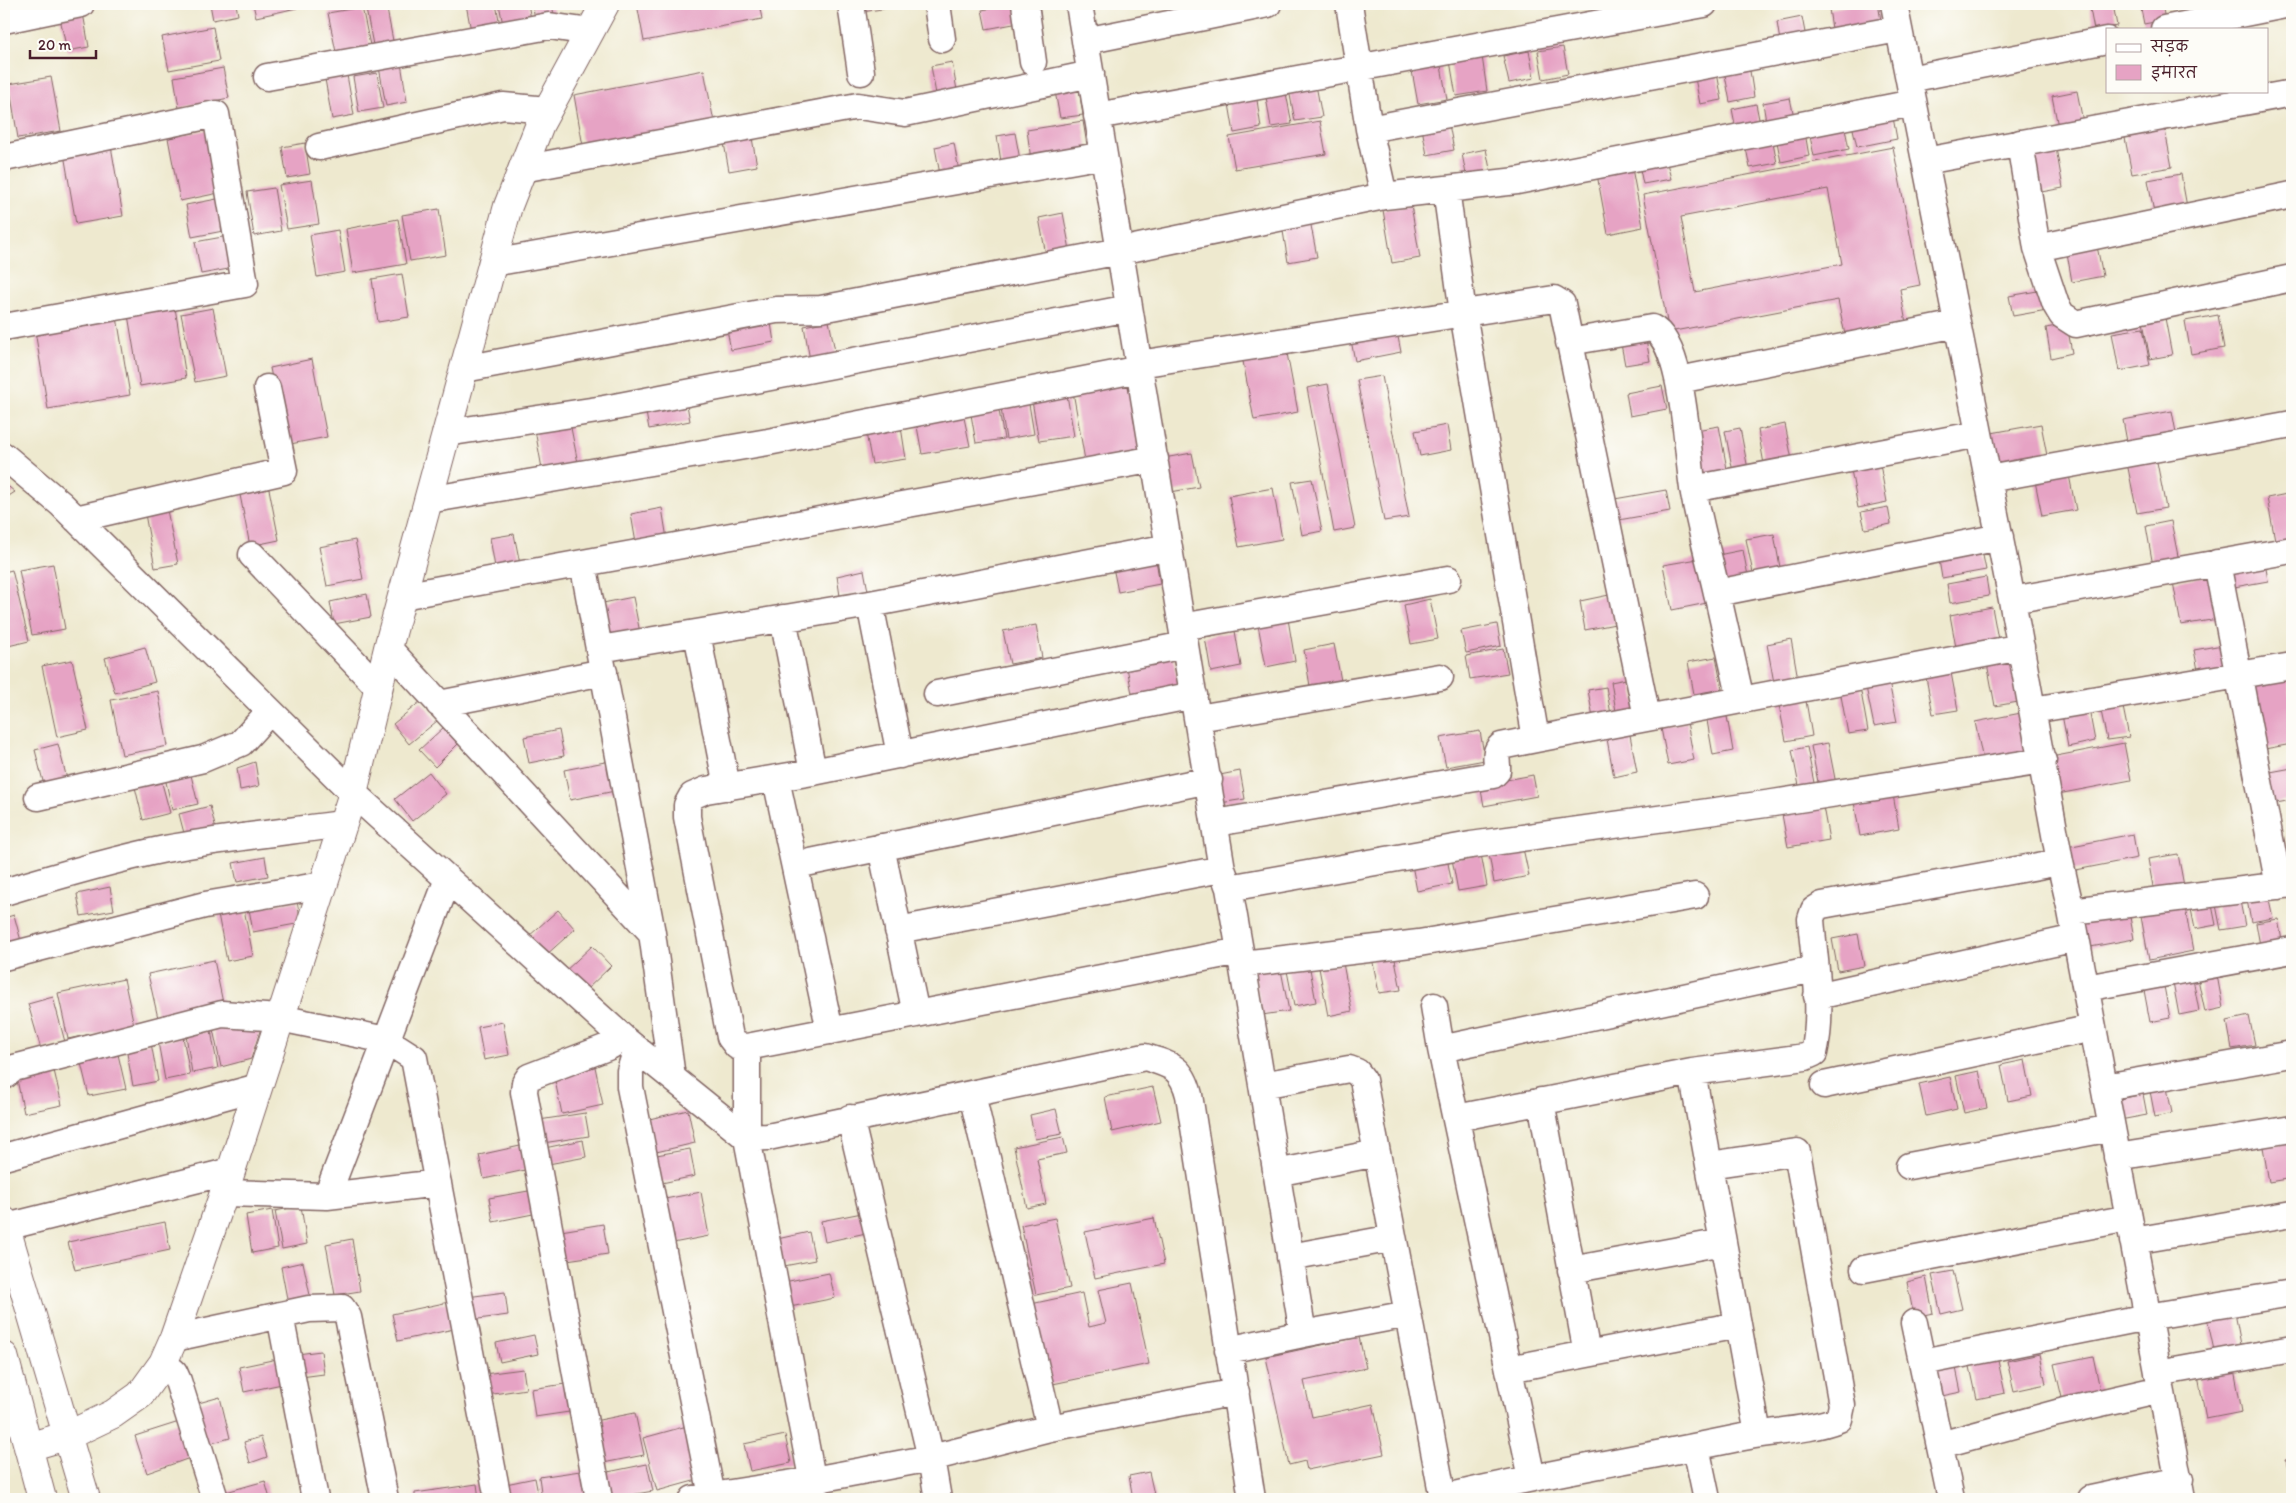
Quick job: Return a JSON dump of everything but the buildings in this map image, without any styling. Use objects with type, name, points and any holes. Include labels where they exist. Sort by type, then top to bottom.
[{"type":"street","points":[[4,20],[81,4]]},
{"type":"street","points":[[28,1447],[69,1435],[113,1414],[140,1395],[163,1363],[174,1338],[228,1182],[353,793],[388,648],[508,206],[548,110],[605,4]]},
{"type":"street","points":[[851,4],[861,72]]},
{"type":"street","points":[[937,4],[942,39]]},
{"type":"street","points":[[1025,4],[1033,62]]},
{"type":"street","points":[[1079,4],[1303,1334]]},
{"type":"street","points":[[1085,41],[1268,4]]},
{"type":"street","points":[[1349,4],[1369,129],[1384,196]]},
{"type":"street","points":[[1097,116],[1704,4]]},
{"type":"street","points":[[1894,4],[2000,537],[2043,761],[2060,862],[2086,988],[2181,1490],[2091,1499]]},
{"type":"street","points":[[2169,28],[2290,4]]},
{"type":"street","points":[[267,77],[549,26],[590,32]]},
{"type":"street","points":[[1369,129],[1898,29]]},
{"type":"street","points":[[464,369],[776,310],[821,309],[1120,251],[1384,196],[1517,181],[1911,91],[2106,40]]},
{"type":"street","points":[[522,169],[858,106],[905,113],[1090,74]]},
{"type":"street","points":[[1925,160],[2292,93]]},
{"type":"street","points":[[318,147],[503,106],[548,110]]},
{"type":"street","points":[[4,158],[216,114],[245,284],[4,327]]},
{"type":"street","points":[[2020,143],[2037,248],[2056,305],[2062,315],[2076,324],[2292,278]]},
{"type":"street","points":[[492,263],[1104,155]]},
{"type":"street","points":[[1446,189],[1463,313],[1536,739]]},
{"type":"street","points":[[2037,248],[2292,195]]},
{"type":"street","points":[[428,500],[768,442],[1139,366],[1554,299],[1562,304],[1647,718]]},
{"type":"street","points":[[446,433],[604,409],[1130,308]]},
{"type":"street","points":[[1679,380],[1958,324]]},
{"type":"street","points":[[1569,342],[1652,328],[1660,332],[1665,339],[1679,380],[1693,488],[1741,700]]},
{"type":"street","points":[[76,519],[284,471],[267,388]]},
{"type":"street","points":[[1988,479],[2292,424]]},
{"type":"street","points":[[1693,488],[1979,434]]},
{"type":"street","points":[[4,456],[76,519],[353,793],[630,1044],[747,1138],[768,1138],[850,1118],[1145,1057],[1163,1062],[1177,1070],[1185,1079],[1189,1095],[1252,1499]]},
{"type":"street","points":[[402,596],[1155,459]]},
{"type":"street","points":[[1717,593],[2000,537]]},
{"type":"street","points":[[439,704],[697,633],[870,604],[1169,547]]},
{"type":"street","points":[[2012,600],[2292,550]]},
{"type":"street","points":[[252,555],[379,688]]},
{"type":"street","points":[[583,563],[652,933],[672,1077]]},
{"type":"street","points":[[2071,911],[2286,885],[2238,674],[2217,563]]},
{"type":"street","points":[[938,694],[1184,636],[1448,579]]},
{"type":"street","points":[[870,604],[900,755]]},
{"type":"street","points":[[783,618],[813,772]]},
{"type":"street","points":[[697,633],[727,787]]},
{"type":"street","points":[[1216,823],[1493,775],[1497,768],[1497,750],[1501,746],[2021,647]]},
{"type":"street","points":[[388,648],[652,933]]},
{"type":"street","points":[[2033,710],[2292,666]]},
{"type":"street","points":[[1440,677],[1196,707],[900,755],[776,779],[706,790],[692,796],[687,805],[687,817],[730,1037],[737,1046],[747,1047],[916,1014],[1241,958],[1419,943],[1695,896]]},
{"type":"street","points":[[38,797],[144,774],[210,756],[241,742],[270,711]]},
{"type":"street","points":[[898,930],[1226,879],[1773,803],[2043,761]]},
{"type":"street","points":[[776,779],[796,865],[830,1031]]},
{"type":"street","points":[[796,865],[1209,780]]},
{"type":"street","points":[[4,892],[107,862],[213,840],[342,824]]},
{"type":"street","points":[[881,847],[916,1014]]},
{"type":"street","points":[[1456,1118],[1692,1072],[1805,1057],[1814,1053],[1816,1043],[1818,996],[1814,969],[1811,918],[1814,910],[1822,905],[2060,862]]},
{"type":"street","points":[[327,1196],[448,879]]},
{"type":"street","points":[[4,957],[206,905],[323,885]]},
{"type":"street","points":[[1818,996],[2076,938]]},
{"type":"street","points":[[2086,988],[2292,950]]},
{"type":"street","points":[[1441,1049],[1814,969]]},
{"type":"street","points":[[1434,1006],[1441,1049],[1532,1478]]},
{"type":"street","points":[[4,1076],[14,1068],[222,1014],[280,1018],[386,1040],[414,1058],[498,1499]]},
{"type":"street","points":[[1824,1085],[2093,1028]]},
{"type":"street","points":[[630,1044],[630,1087],[702,1498],[814,1490],[1050,1428],[1236,1392]]},
{"type":"street","points":[[599,1499],[524,1092],[525,1083],[529,1077],[610,1046],[630,1044]]},
{"type":"street","points":[[747,1047],[747,1138],[814,1490]]},
{"type":"street","points":[[2104,1088],[2292,1054]]},
{"type":"street","points":[[1262,1085],[1349,1069],[1357,1072],[1362,1080],[1408,1314],[1441,1499],[1478,1494],[1532,1478],[1758,1434],[1827,1423],[1839,1419],[1842,1405],[1797,1152],[1709,1166]]},
{"type":"street","points":[[1692,1072],[1758,1434]]},
{"type":"street","points":[[4,1157],[258,1087]]},
{"type":"street","points":[[972,1094],[1050,1428]]},
{"type":"street","points":[[1541,1101],[1587,1354]]},
{"type":"street","points":[[850,1118],[931,1458],[938,1499]]},
{"type":"street","points":[[1908,1166],[2112,1128]]},
{"type":"street","points":[[2117,1157],[2292,1129]]},
{"type":"street","points":[[1276,1173],[1377,1153]]},
{"type":"street","points":[[86,1499],[69,1435],[5,1224],[228,1182],[327,1196],[438,1183]]},
{"type":"street","points":[[1864,1269],[2131,1230],[2292,1214]]},
{"type":"street","points":[[1290,1257],[1393,1238]]},
{"type":"street","points":[[1571,1270],[1723,1242]]},
{"type":"street","points":[[1922,1362],[2147,1316],[2292,1292]]},
{"type":"street","points":[[174,1338],[280,1315],[332,1307],[342,1308],[348,1317],[384,1499]]},
{"type":"street","points":[[1228,1350],[1408,1314]]},
{"type":"street","points":[[280,1315],[315,1499]]},
{"type":"street","points":[[1914,1323],[1952,1499]]},
{"type":"street","points":[[1509,1369],[1738,1325]]},
{"type":"street","points":[[1940,1445],[2058,1413],[2160,1381],[2292,1349]]},
{"type":"street","points":[[4,1356],[42,1499]]},
{"type":"street","points":[[163,1363],[174,1372],[178,1381],[215,1499]]},
{"type":"street","points":[[1696,1447],[1707,1499]]}]
